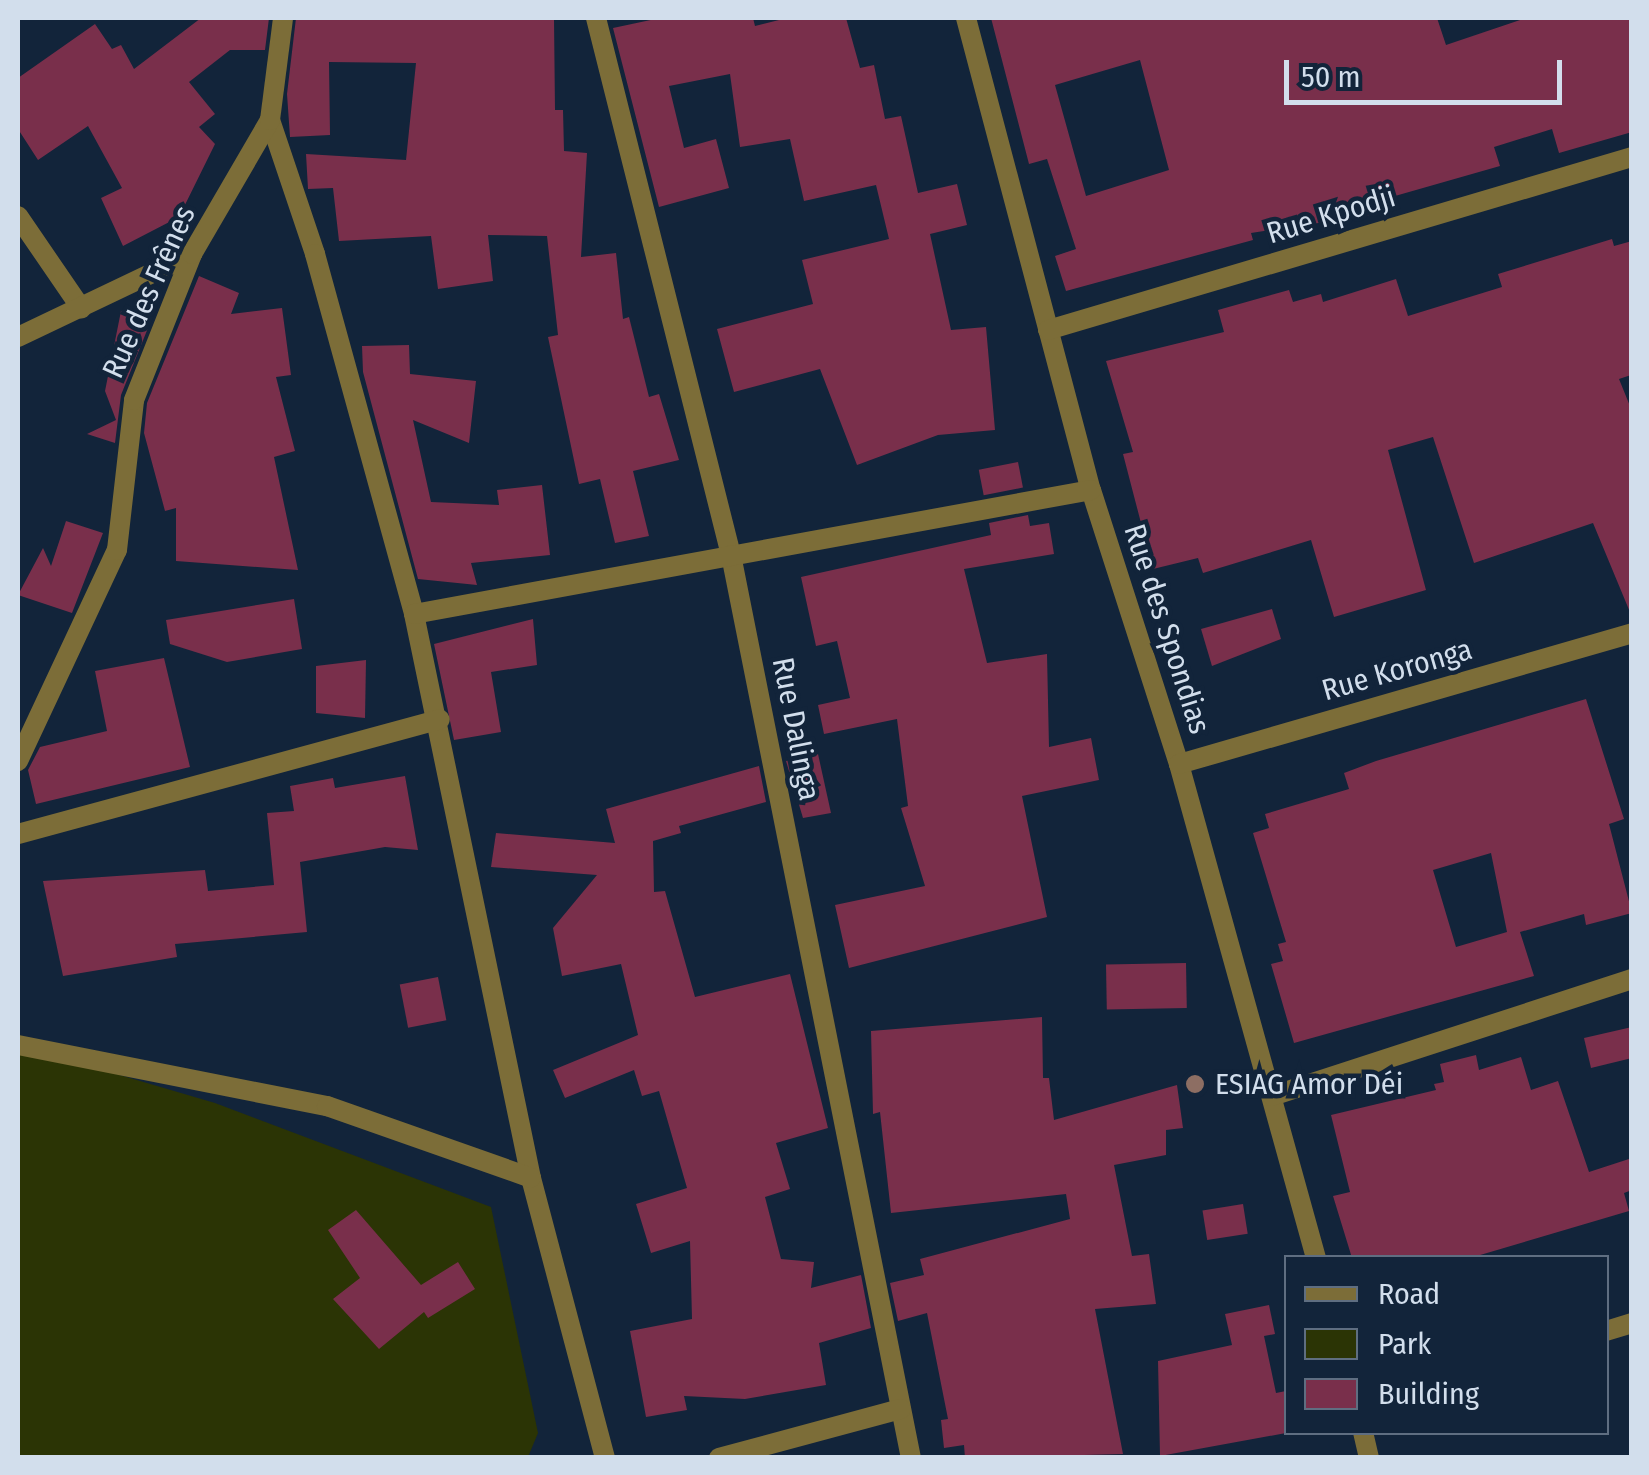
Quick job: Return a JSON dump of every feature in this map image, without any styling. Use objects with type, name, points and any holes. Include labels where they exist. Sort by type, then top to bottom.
[{"type":"street","name":"Rue des Frênes","points":[[18,761],[118,550],[134,400],[192,254],[270,120],[284,18]]},
{"type":"street","name":"Rue Dalinga","points":[[596,18],[731,555],[911,1458]]},
{"type":"street","name":"Rue des Spondias","points":[[966,18],[1092,490],[1180,764],[1315,1255]]},
{"type":"street","points":[[270,120],[316,254],[414,614],[440,719],[531,1178],[606,1458]]},
{"type":"street","name":"Rue Kpodji","points":[[1048,330],[1632,157]]},
{"type":"street","points":[[18,216],[80,308]]},
{"type":"street","points":[[18,337],[192,254]]},
{"type":"street","points":[[414,614],[1092,490]]},
{"type":"street","name":"Rue Koronga","points":[[1180,764],[1632,634]]},
{"type":"street","points":[[18,834],[440,719]]},
{"type":"street","points":[[1272,1096],[1632,979]]},
{"type":"street","points":[[18,1045],[327,1106],[531,1178]]},
{"type":"street","points":[[718,1458],[902,1409]]},
{"type":"green space","points":[[18,1052],[55,1056],[215,1103],[491,1207],[538,1433],[528,1457],[18,1457]]},
{"type":"building","points":[[201,18],[269,18],[265,50],[230,50],[189,82],[215,114],[199,127],[215,144],[179,217],[123,246],[101,198],[122,188],[88,126],[38,160],[18,129],[18,78],[95,24],[112,49],[121,45],[134,69]]},
{"type":"building","points":[[296,18],[554,18],[555,110],[563,110],[564,151],[587,153],[581,257],[616,253],[623,319],[629,317],[649,397],[659,394],[679,460],[633,471],[649,536],[615,543],[600,479],[579,484],[548,337],[558,335],[547,236],[488,235],[493,281],[438,289],[431,236],[339,241],[333,188],[308,189],[306,154],[406,160],[416,63],[329,62],[330,135],[290,137],[287,94]]},
{"type":"building","points":[[660,18],[753,18],[755,26],[787,18],[846,18],[860,68],[874,65],[885,119],[901,116],[918,193],[957,184],[967,225],[930,234],[951,330],[986,327],[995,430],[938,435],[857,465],[820,369],[734,392],[717,329],[813,304],[802,260],[889,239],[876,185],[804,201],[790,139],[740,147],[730,74],[669,86],[684,148],[716,139],[729,188],[659,207],[613,28]]},
{"type":"building","points":[[991,18],[1437,18],[1446,45],[1526,18],[1632,18],[1632,132],[1559,153],[1552,129],[1494,147],[1500,166],[1388,198],[1392,212],[1251,233],[1253,240],[1066,291],[1055,256],[1076,249],[1047,159],[1029,164]],"holes":[[[1140,60],[1169,170],[1086,196],[1055,85]]]},
{"type":"building","points":[[1612,239],[1614,246],[1632,241],[1631,375],[1619,379],[1632,411],[1632,617],[1593,523],[1474,563],[1433,437],[1388,450],[1426,590],[1334,617],[1311,540],[1203,573],[1198,558],[1153,569],[1123,454],[1133,452],[1106,361],[1224,332],[1218,310],[1289,290],[1293,302],[1321,294],[1323,302],[1396,279],[1408,316],[1502,287],[1498,274]]},
{"type":"building","points":[[199,276],[239,293],[231,314],[282,308],[291,375],[276,377],[295,451],[274,457],[298,570],[176,561],[176,508],[165,511],[144,433],[147,403]]},
{"type":"building","points":[[121,311],[152,318],[121,395],[115,443],[87,434],[116,420],[105,391]]},
{"type":"building","points":[[409,345],[410,374],[476,381],[469,443],[413,420],[431,502],[499,505],[497,490],[542,485],[550,555],[471,563],[477,585],[418,579],[363,372],[362,346]]},
{"type":"building","points":[[1018,462],[1023,488],[984,495],[979,470]]},
{"type":"building","points":[[1028,515],[1030,526],[1049,523],[1054,554],[964,569],[987,663],[1047,654],[1049,747],[1091,738],[1099,780],[1022,796],[1047,917],[849,968],[835,905],[925,886],[901,808],[908,806],[897,719],[824,734],[818,705],[850,698],[837,641],[816,646],[801,577],[991,535],[989,523]]},
{"type":"building","points":[[66,521],[103,533],[72,613],[18,595],[43,548],[51,566]]},
{"type":"building","points":[[294,599],[302,649],[227,662],[170,644],[166,620]]},
{"type":"building","points":[[1272,609],[1281,639],[1212,666],[1201,629]]},
{"type":"building","points":[[533,619],[537,665],[491,672],[501,732],[454,740],[434,644]]},
{"type":"building","points":[[164,658],[190,767],[36,804],[28,770],[40,747],[107,731],[95,671]]},
{"type":"building","points":[[366,660],[365,718],[316,713],[316,666]]},
{"type":"building","points":[[1586,699],[1624,819],[1609,824],[1632,913],[1586,925],[1584,914],[1520,932],[1534,976],[1294,1043],[1271,964],[1283,961],[1278,944],[1286,942],[1253,833],[1269,828],[1265,814],[1349,789],[1344,773]],"holes":[[[1491,853],[1507,932],[1456,947],[1433,870]]]},
{"type":"building","points":[[818,754],[831,813],[803,818],[786,761]]},
{"type":"building","points":[[759,766],[766,802],[679,826],[681,833],[653,841],[654,892],[665,891],[695,997],[790,974],[828,1128],[776,1143],[790,1189],[765,1197],[781,1259],[814,1262],[811,1288],[861,1275],[871,1328],[819,1343],[826,1385],[745,1399],[684,1396],[687,1410],[646,1417],[630,1331],[692,1319],[690,1241],[651,1253],[636,1204],[687,1188],[659,1091],[642,1096],[634,1070],[565,1098],[553,1070],[638,1035],[621,964],[562,976],[553,928],[597,875],[491,867],[496,833],[615,843],[606,809]]},
{"type":"building","points":[[405,776],[418,850],[385,847],[300,862],[307,932],[175,944],[177,957],[63,976],[43,881],[205,870],[208,891],[274,885],[267,813],[294,811],[290,786],[333,778],[335,788]]},
{"type":"building","points":[[1186,963],[1187,1008],[1107,1009],[1106,964]]},
{"type":"building","points":[[438,977],[446,1020],[408,1028],[400,984]]},
{"type":"building","points":[[1042,1017],[1043,1078],[1049,1078],[1054,1120],[1177,1085],[1183,1128],[1166,1130],[1166,1155],[1114,1165],[1132,1256],[1149,1254],[1156,1304],[1095,1309],[1123,1454],[965,1458],[964,1445],[944,1448],[941,1420],[948,1419],[927,1313],[898,1321],[890,1283],[924,1275],[920,1259],[1070,1219],[1066,1194],[891,1213],[880,1112],[873,1114],[871,1031]]},
{"type":"building","points":[[1632,1027],[1632,1058],[1591,1068],[1584,1038]]},
{"type":"building","points":[[1476,1055],[1479,1070],[1521,1057],[1531,1090],[1558,1081],[1589,1172],[1632,1158],[1632,1190],[1624,1193],[1629,1211],[1480,1255],[1351,1255],[1333,1196],[1350,1192],[1331,1115],[1436,1090],[1434,1084],[1444,1082],[1440,1064]]},
{"type":"building","points":[[1243,1204],[1248,1234],[1207,1240],[1203,1210]]},
{"type":"building","points":[[356,1210],[421,1285],[458,1262],[475,1289],[428,1318],[424,1312],[379,1349],[333,1299],[360,1278],[328,1230]]},
{"type":"building","points":[[1269,1305],[1275,1334],[1264,1336],[1276,1393],[1284,1391],[1284,1433],[1160,1456],[1158,1361],[1232,1345],[1225,1314]]},
{"type":"place","name":"ESIAG Amor Déi","points":[[1195,1084]]}]
